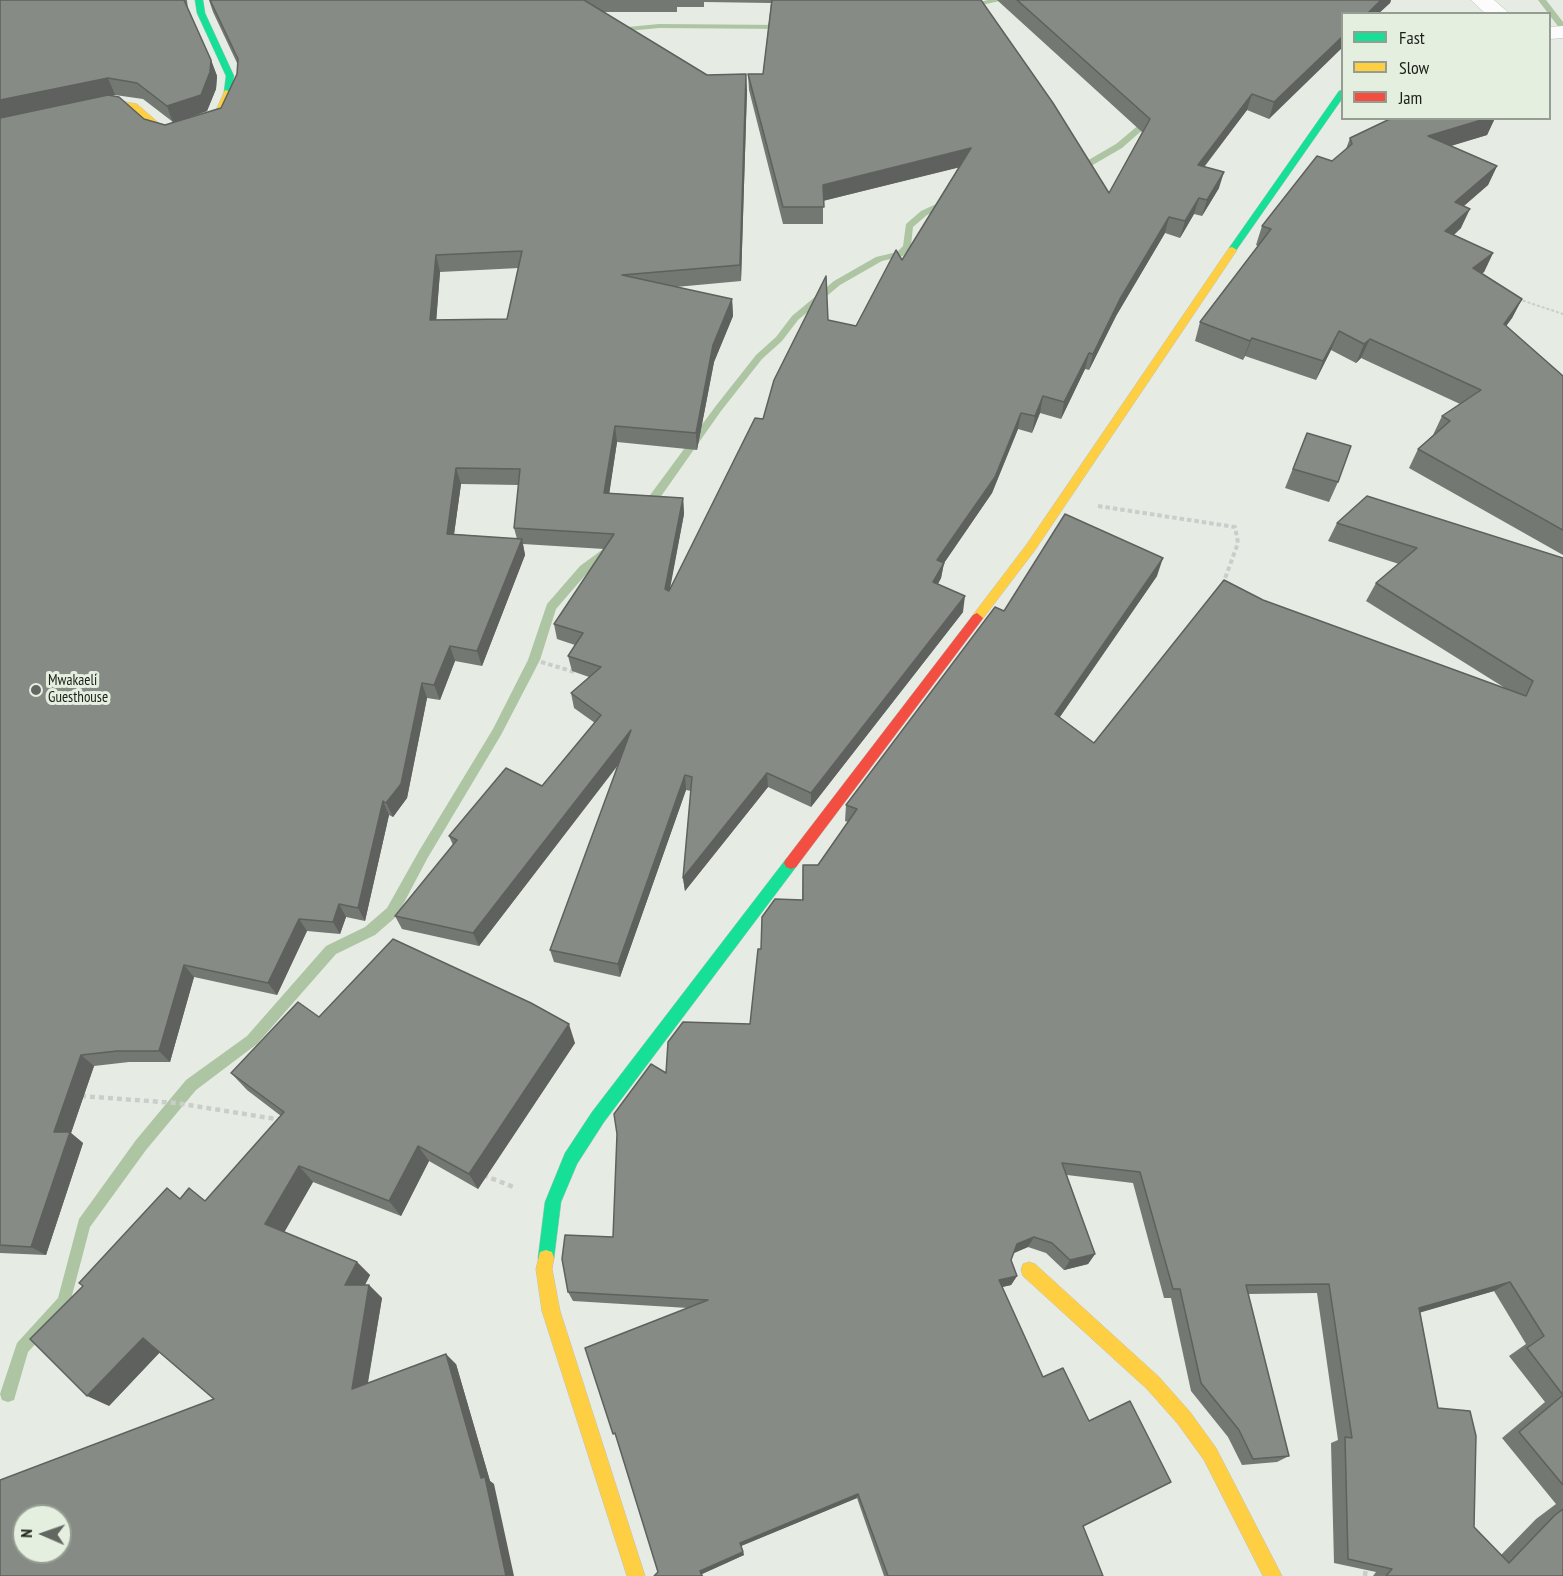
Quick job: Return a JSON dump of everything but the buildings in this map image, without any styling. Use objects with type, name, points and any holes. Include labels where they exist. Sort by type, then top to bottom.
[{"type":"street","points":[[0,127],[115,103],[135,106],[159,128],[172,132],[218,117],[229,88],[230,76],[201,13],[199,0]]},
{"type":"street","points":[[1481,0],[1497,12]]},
{"type":"street","points":[[636,1576],[551,1311],[544,1269],[553,1202],[571,1159],[598,1117],[1031,547],[1293,159],[1341,94]]},
{"type":"street","points":[[1029,1270],[1154,1383],[1184,1418],[1210,1454],[1273,1576]]},
{"type":"path","points":[[1516,298],[1563,314]]},
{"type":"path","points":[[1062,500],[1231,525],[1237,531],[1238,543],[1222,587]]},
{"type":"path","points":[[541,662],[584,675]]},
{"type":"path","points":[[69,1096],[157,1101],[284,1120]]},
{"type":"path","points":[[478,1173],[553,1202]]},
{"type":"path","points":[[1365,1576],[1367,1553]]},
{"type":"waterway","points":[[968,6],[1000,0]]},
{"type":"waterway","points":[[1542,0],[1563,27]]},
{"type":"waterway","points":[[617,30],[659,26],[785,27]]},
{"type":"waterway","points":[[1076,171],[1119,146],[1150,120]]},
{"type":"waterway","points":[[646,509],[718,409],[759,357],[779,339],[795,318],[837,283],[879,259],[900,254],[907,246],[909,226],[924,213],[948,202]]},
{"type":"waterway","points":[[8,1394],[22,1348],[64,1302],[84,1224],[141,1145],[191,1085],[252,1040],[331,950],[370,931],[392,912],[423,855],[497,732],[534,660],[551,607],[584,569],[610,548]]},
{"type":"traffic: fast","points":[[199,0],[201,13],[230,76],[228,92]]},
{"type":"traffic: fast","points":[[1232,250],[1341,94]]},
{"type":"traffic: fast","points":[[546,1258],[553,1202],[571,1159],[598,1117],[791,863]]},
{"type":"traffic: slow","points":[[0,127],[115,103],[134,106],[159,128],[172,132],[180,131],[218,117],[228,92]]},
{"type":"traffic: slow","points":[[977,618],[1031,547],[1232,250]]},
{"type":"traffic: slow","points":[[546,1258],[544,1269],[551,1311],[636,1576]]},
{"type":"traffic: slow","points":[[1029,1270],[1153,1383],[1184,1418],[1210,1454],[1273,1576]]},
{"type":"traffic: jam","points":[[791,863],[977,618]]},
{"type":"place","name":"Mwakaeli Guesthouse","points":[[36,690]]}]
